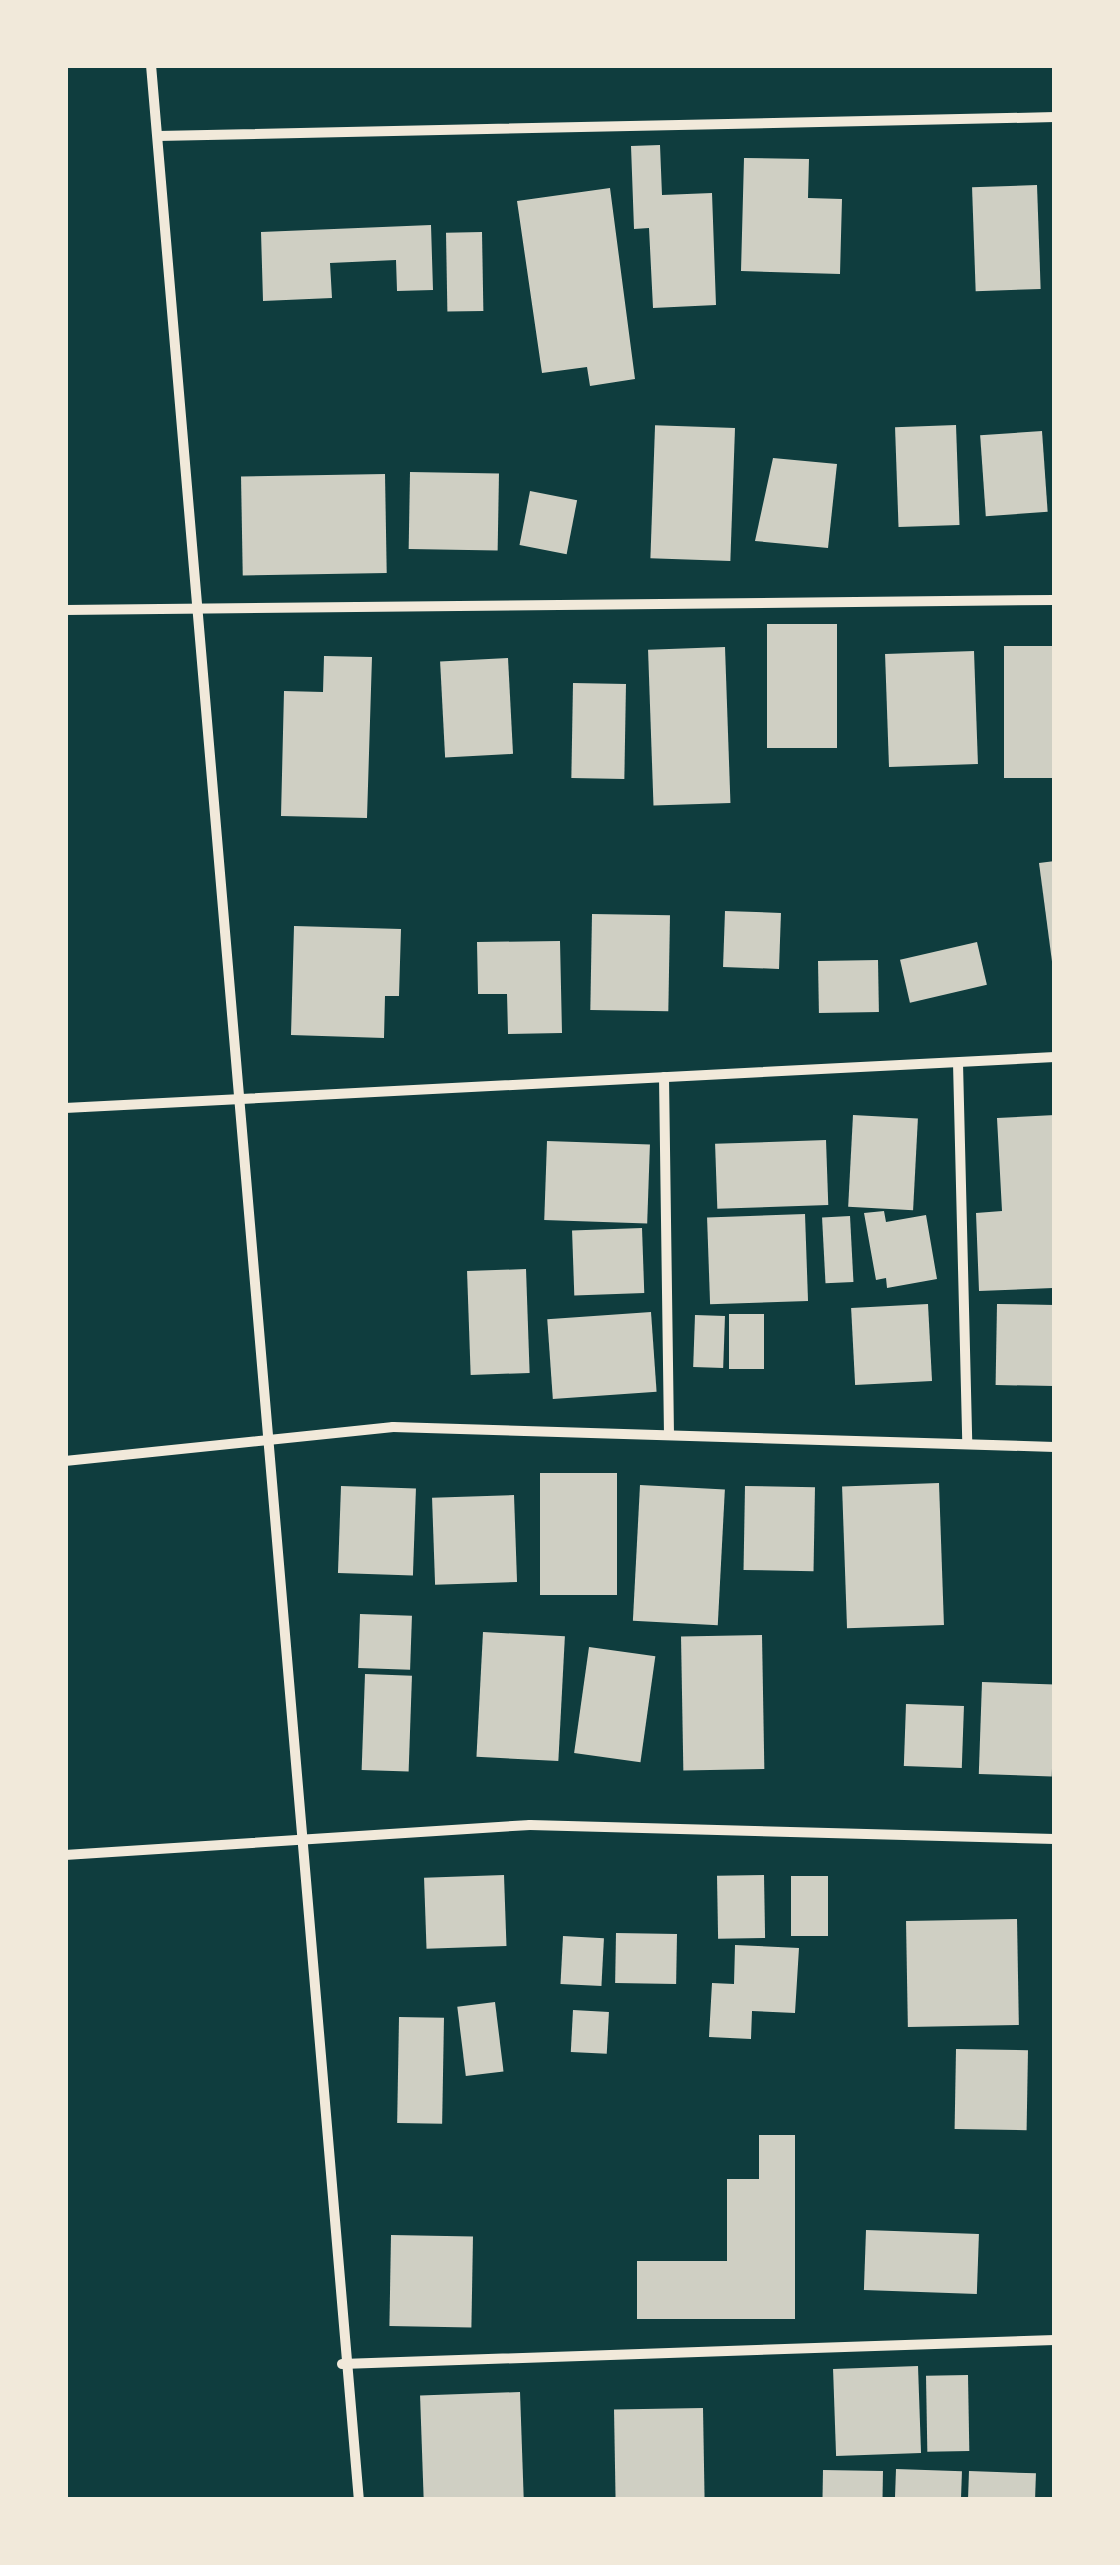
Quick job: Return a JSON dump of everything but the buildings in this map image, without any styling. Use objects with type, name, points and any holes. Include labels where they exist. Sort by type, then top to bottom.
[{"type":"street","points":[[151,65],[342,2364],[359,2500]]},
{"type":"street","points":[[158,136],[1055,117]]},
{"type":"street","points":[[65,610],[198,614],[1055,600]]},
{"type":"street","points":[[65,1108],[1055,1057]]},
{"type":"street","points":[[958,1064],[968,1444]]},
{"type":"street","points":[[664,1077],[669,1435]]},
{"type":"street","points":[[65,1461],[393,1427],[1055,1447]]},
{"type":"street","points":[[65,1855],[530,1825],[1055,1839]]},
{"type":"street","points":[[342,2364],[1055,2340]]}]
